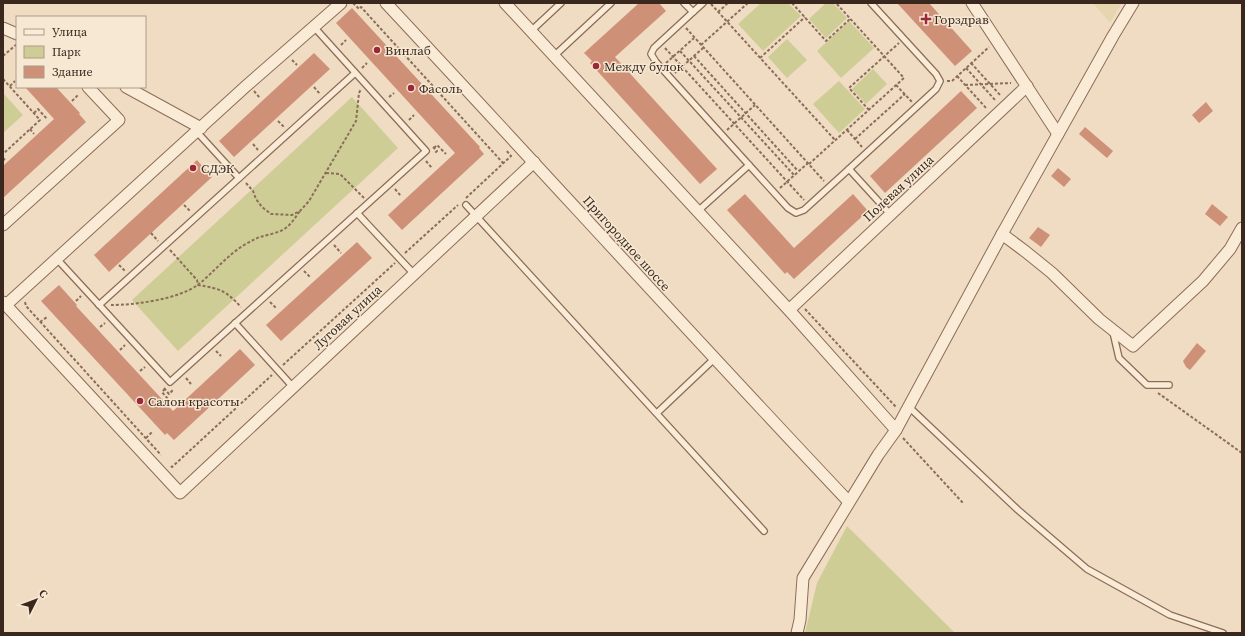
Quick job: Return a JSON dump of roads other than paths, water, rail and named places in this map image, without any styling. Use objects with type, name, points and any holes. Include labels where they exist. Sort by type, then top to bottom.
[{"type":"street","points":[[4,305],[341,3]]},
{"type":"street","name":"Пригородное шоссе","points":[[386,3],[714,359],[849,502]]},
{"type":"street","points":[[505,3],[789,310],[896,430]]},
{"type":"street","points":[[972,3],[1058,134]]},
{"type":"street","points":[[797,633],[800,620],[802,578],[907,411],[1002,234],[1133,3]]},
{"type":"street","points":[[3,28],[16,34]]},
{"type":"street","name":"Полевая улица","points":[[789,310],[1026,86]]},
{"type":"street","points":[[128,88],[199,130]]},
{"type":"street","points":[[3,225],[119,120],[85,89]]},
{"type":"street","name":"Луговая улица","points":[[4,305],[180,493],[534,162]]},
{"type":"street","points":[[1002,234],[1052,273],[1099,319],[1133,346],[1203,281],[1230,248],[1242,228]]},
{"type":"lane","points":[[531,31],[561,3]]},
{"type":"lane","points":[[554,56],[611,3]]},
{"type":"lane","points":[[684,3],[693,12]]},
{"type":"lane","points":[[703,3],[654,48],[651,54],[661,68],[774,193],[788,208],[796,213],[809,206],[936,89],[940,81],[936,74],[871,3]]},
{"type":"lane","points":[[57,259],[170,382],[358,213],[426,150],[314,27]]},
{"type":"lane","points":[[99,305],[355,73]]},
{"type":"lane","points":[[199,130],[240,177]]},
{"type":"lane","points":[[698,211],[749,165]]},
{"type":"lane","points":[[849,169],[890,214]]},
{"type":"lane","points":[[466,205],[764,531]]},
{"type":"lane","points":[[358,213],[414,274]]},
{"type":"lane","points":[[235,323],[293,388]]},
{"type":"lane","points":[[1113,330],[1119,358],[1147,385],[1169,385]]},
{"type":"lane","points":[[657,413],[714,359]]},
{"type":"lane","points":[[907,411],[1087,569],[1170,615],[1223,633]]},
{"type":"place","name":"Горздрав","points":[[926,19]]},
{"type":"place","name":"Винлаб","points":[[377,50]]},
{"type":"place","name":"Между булок","points":[[596,66]]},
{"type":"place","name":"Фасоль","points":[[411,88]]},
{"type":"place","name":"СДЭК","points":[[193,168]]},
{"type":"place","name":"Салон красоты","points":[[140,401]]}]
